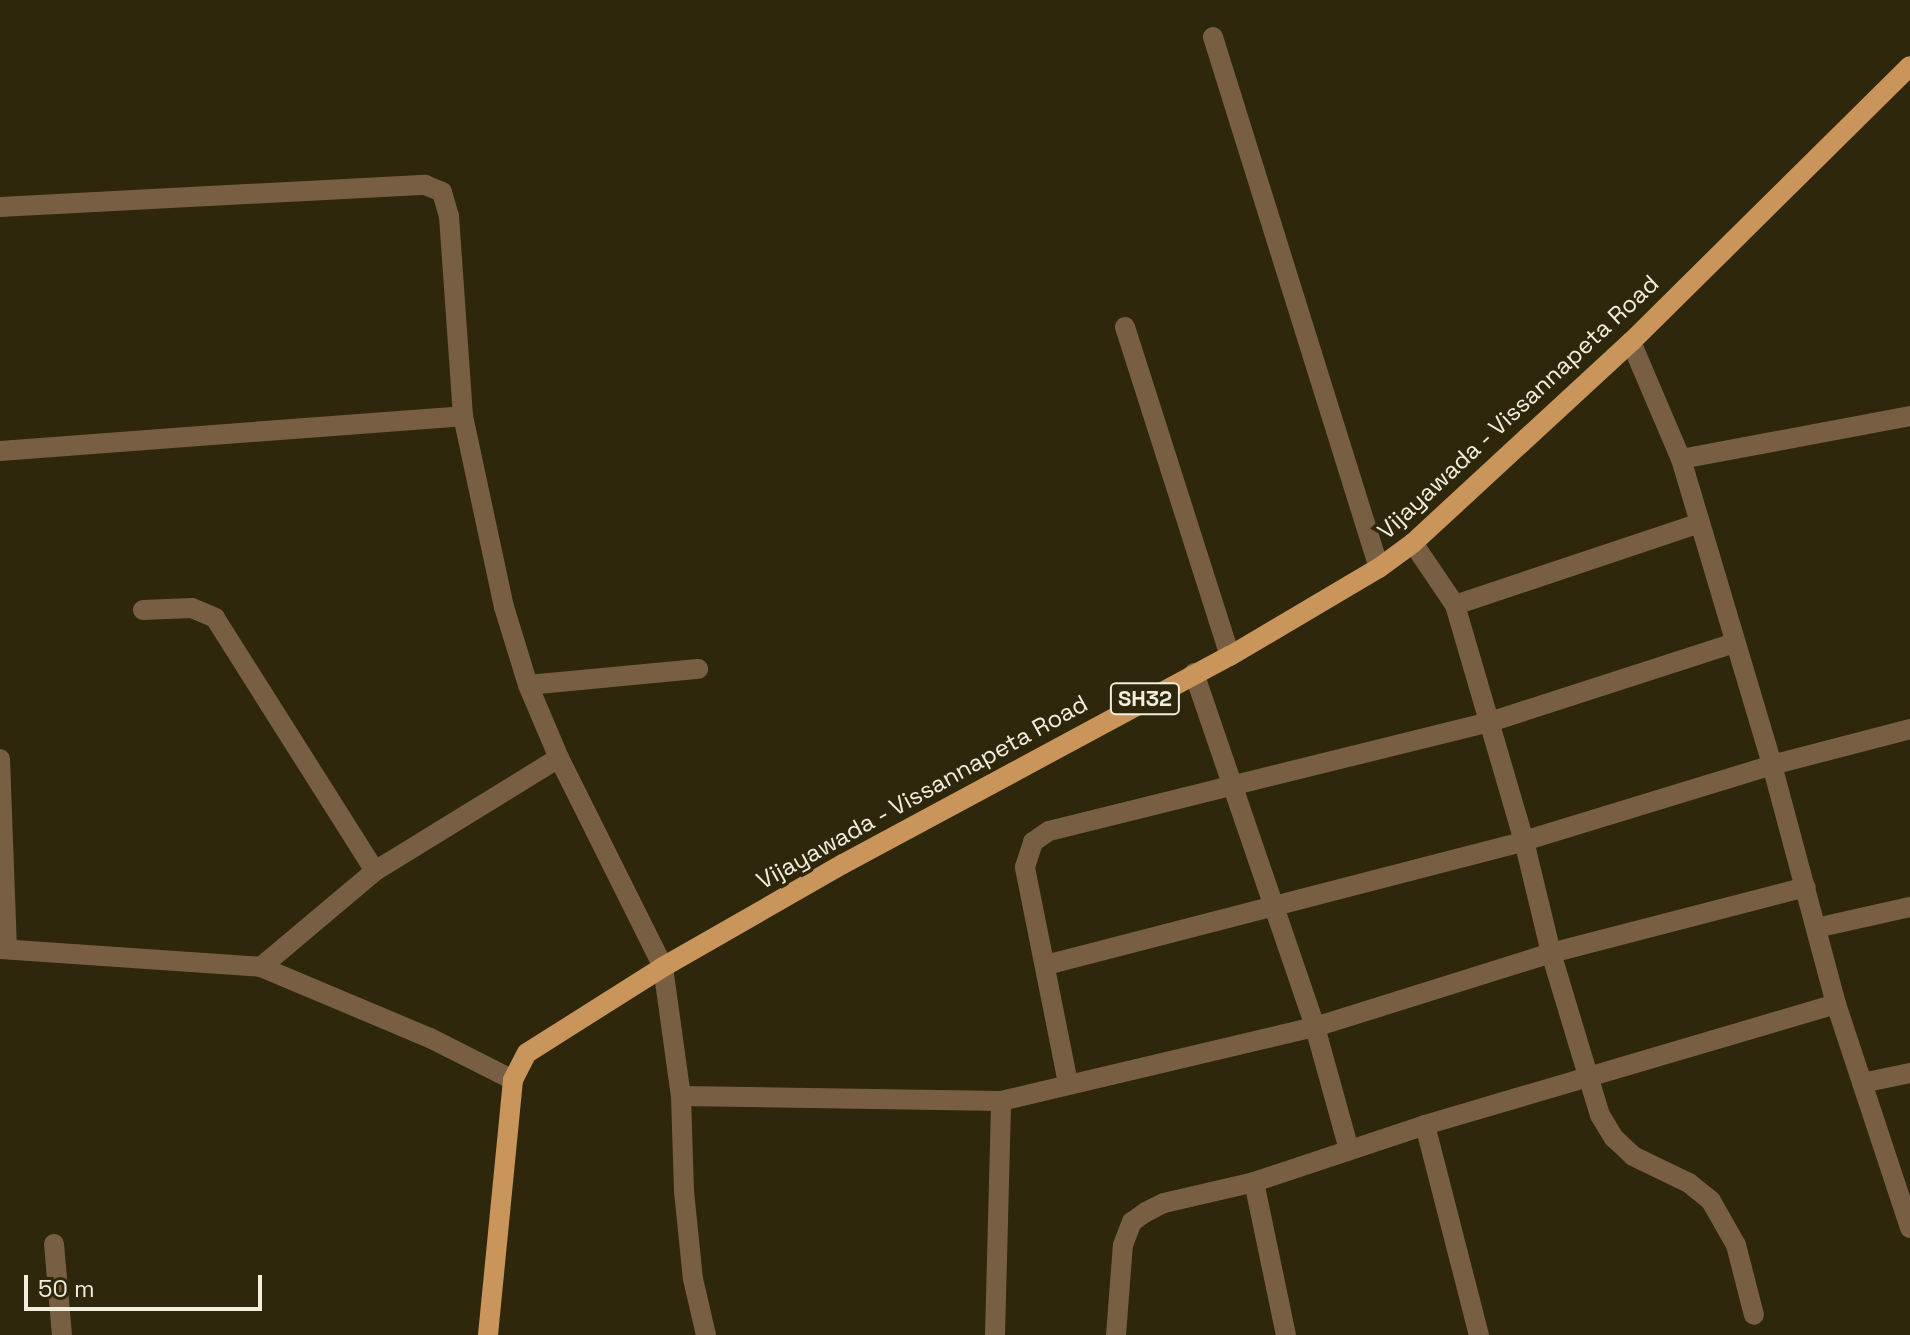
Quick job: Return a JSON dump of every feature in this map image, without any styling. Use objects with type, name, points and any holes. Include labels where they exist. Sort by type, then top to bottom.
[{"type":"main road","name":"Vijayawada - Vissannapeta Road","points":[[488,1335],[513,1080],[527,1053],[663,967],[843,864],[1230,656],[1379,568],[1413,543],[1631,342],[1910,66]]},
{"type":"street","points":[[1213,37],[1379,568]]},
{"type":"street","points":[[0,207],[425,185],[437,188],[445,198],[449,216],[463,416],[504,607],[528,685],[559,758],[663,967],[681,1096],[693,1279],[706,1335]]},
{"type":"street","points":[[1125,327],[1230,656]]},
{"type":"street","points":[[1631,342],[1681,459],[1772,765],[1836,1004],[1910,1228]]},
{"type":"street","points":[[0,451],[463,416]]},
{"type":"street","points":[[1681,459],[1910,416]]},
{"type":"street","points":[[1455,605],[1700,523]]},
{"type":"street","points":[[1413,543],[1455,605],[1524,841],[1551,953],[1600,1115],[1614,1138],[1633,1156],[1689,1183],[1711,1201],[1736,1245],[1754,1315]]},
{"type":"street","points":[[143,610],[192,608],[215,618],[375,871]]},
{"type":"street","points":[[1068,1083],[1025,867],[1033,842],[1049,831],[1232,789],[1490,722],[1734,643]]},
{"type":"street","points":[[528,685],[698,669]]},
{"type":"street","points":[[1194,673],[1315,1027],[1349,1150]]},
{"type":"street","points":[[1046,965],[1272,903],[1524,841],[1772,765],[1910,729]]},
{"type":"street","points":[[261,967],[375,871],[559,758]]},
{"type":"street","points":[[0,759],[3,949],[261,967],[430,1038],[513,1080]]},
{"type":"street","points":[[681,1096],[1001,1101],[1315,1027],[1551,953],[1806,887]]},
{"type":"street","points":[[1816,928],[1910,907]]},
{"type":"street","points":[[1116,1335],[1123,1245],[1132,1222],[1164,1203],[1254,1182],[1425,1125],[1836,1004]]},
{"type":"street","points":[[1862,1083],[1910,1073]]},
{"type":"street","points":[[995,1335],[1001,1101]]},
{"type":"street","points":[[1425,1125],[1479,1335]]},
{"type":"street","points":[[1254,1182],[1286,1335]]},
{"type":"street","points":[[54,1244],[62,1335]]}]
